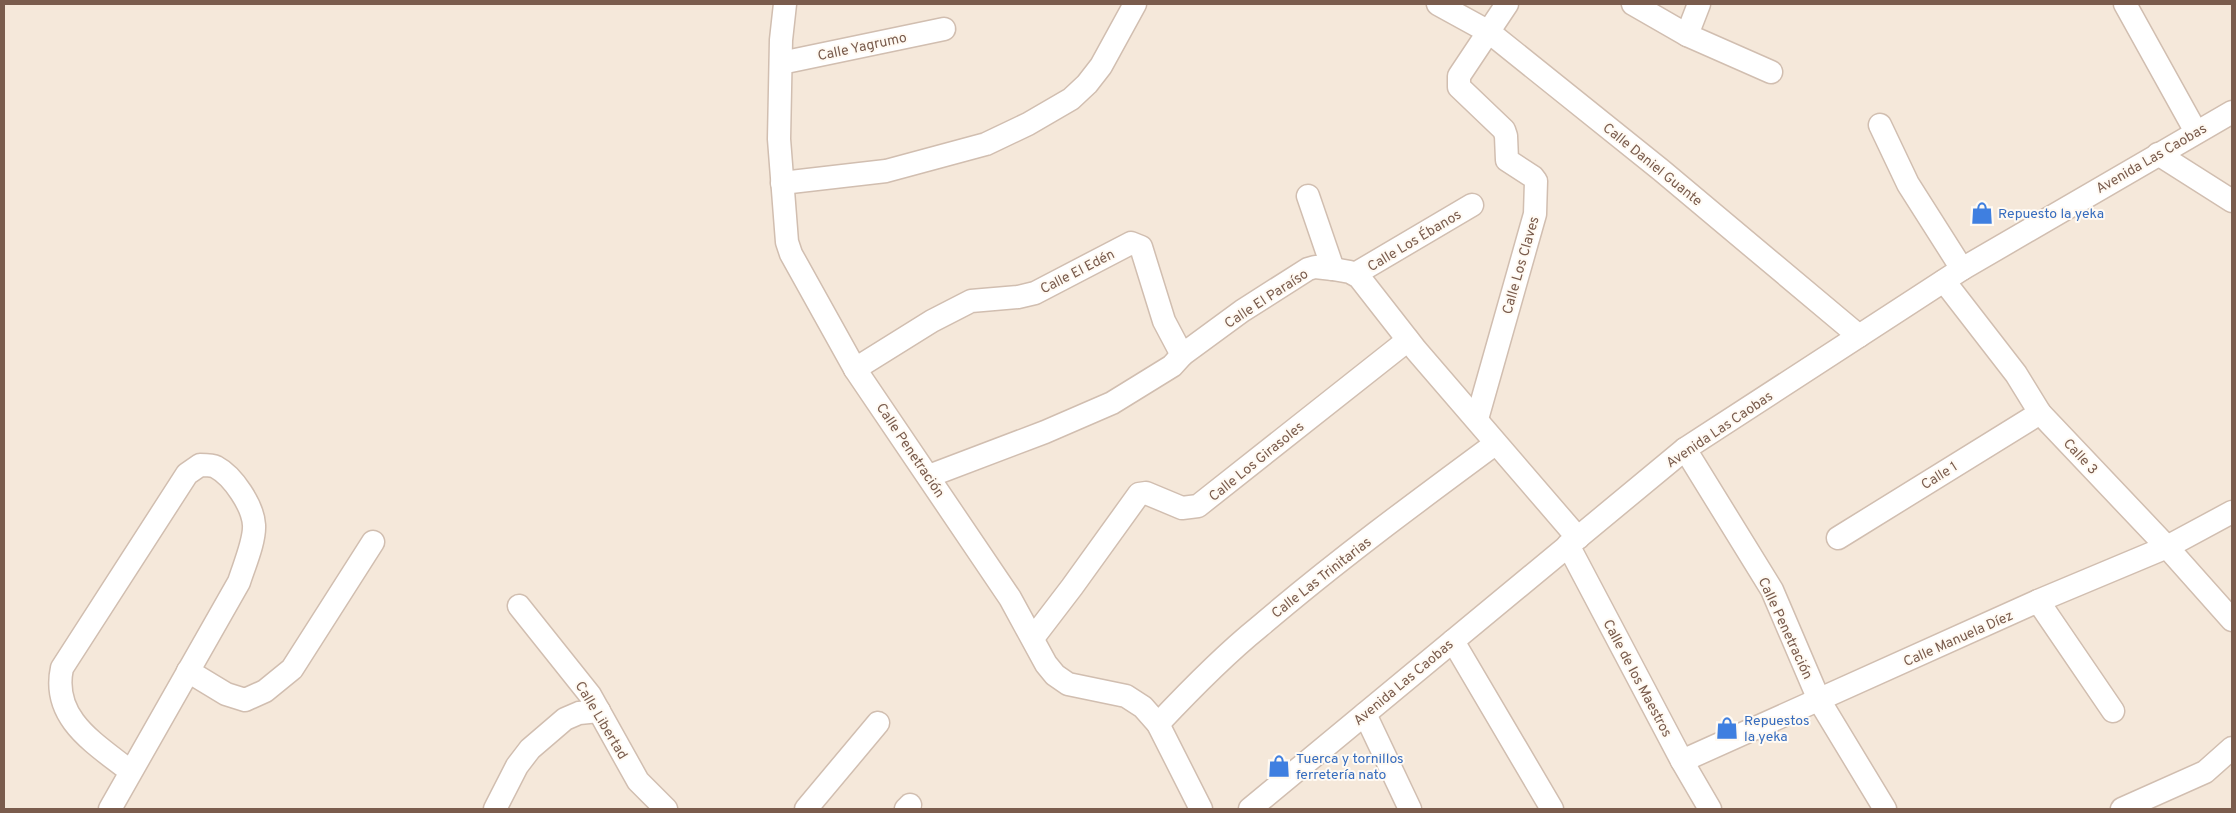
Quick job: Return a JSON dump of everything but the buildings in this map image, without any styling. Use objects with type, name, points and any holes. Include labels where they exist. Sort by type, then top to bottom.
[{"type":"street","name":"Calle Penetración","points":[[785,4],[780,63],[779,139],[789,248],[855,369],[1010,598],[1046,664],[1061,680],[1068,684],[1110,691],[1136,700],[1158,724],[1201,809]]},
{"type":"street","points":[[782,183],[886,171],[905,167],[986,144],[1028,124],[1071,99],[1087,84],[1101,66],[1135,4]]},
{"type":"street","name":"Calle Daniel Guante","points":[[1438,4],[1489,32],[1661,170],[1859,336]]},
{"type":"street","points":[[1489,32],[1507,4]]},
{"type":"street","points":[[1633,4],[1687,35],[1772,72]]},
{"type":"street","points":[[1687,35],[1699,4]]},
{"type":"street","points":[[2125,4],[2196,132]]},
{"type":"street","name":"Calle Yagrumo","points":[[780,63],[944,29]]},
{"type":"street","name":"Calle Los Claves","points":[[1477,419],[1535,214],[1536,200],[1536,187],[1533,177],[1507,160],[1504,130],[1459,87],[1459,76],[1489,32]]},
{"type":"street","name":"Avenida Las Caobas","points":[[1250,809],[1685,449],[1953,275],[2232,112]]},
{"type":"street","name":"Calle 3","points":[[1880,125],[1953,275],[2040,413],[2167,547],[2232,620]]},
{"type":"street","points":[[2158,154],[2232,201]]},
{"type":"street","points":[[1308,196],[1333,269]]},
{"type":"street","name":"Calle Los Ébanos","points":[[1355,274],[1472,205]]},
{"type":"street","name":"Calle El Edén","points":[[855,369],[932,321],[971,301],[1018,297],[1035,293],[1131,244],[1140,248],[1164,321],[1182,354]]},
{"type":"street","name":"Calle El Paraíso","points":[[929,476],[1045,432],[1112,403],[1172,366],[1182,354],[1242,311],[1308,269],[1315,267],[1355,274]]},
{"type":"street","points":[[1355,274],[1360,277],[1408,340],[1477,419],[1573,542]]},
{"type":"street","name":"Calle Los Girasoles","points":[[1033,638],[1139,494],[1146,493],[1182,508],[1198,506],[1408,340]]},
{"type":"street","name":"Calle 1","points":[[1838,538],[2040,413]]},
{"type":"street","name":"Calle Las Trinitarias","points":[[1158,724],[1193,687],[1257,628],[1359,547],[1495,444]]},
{"type":"street","name":"Calle Penetración","points":[[1685,449],[1772,590],[1819,700],[1886,809]]},
{"type":"street","points":[[110,809],[239,582],[254,526],[250,509],[236,484],[215,467],[200,465],[187,474],[62,668],[59,682],[63,704],[81,733],[131,772]]},
{"type":"street","name":"Calle Manuela Díez","points":[[1682,761],[2038,601],[2167,547],[2232,512]]},
{"type":"street","points":[[188,671],[226,694],[245,700],[265,691],[292,669],[373,542]]},
{"type":"street","name":"Calle de los Maestros","points":[[1573,542],[1682,761],[1710,809]]},
{"type":"street","points":[[2038,601],[2113,711]]},
{"type":"street","name":"Calle Libertad","points":[[519,606],[590,695],[638,781],[666,809]]},
{"type":"street","points":[[1453,641],[1552,809]]},
{"type":"street","points":[[495,809],[517,766],[530,749],[565,719],[579,713],[599,711]]},
{"type":"street","points":[[1365,714],[1410,809]]},
{"type":"street","points":[[806,809],[878,723]]},
{"type":"street","points":[[2122,809],[2204,772],[2232,748]]},
{"type":"shaded area","points":[[4,4],[2232,4],[2232,809],[4,809]]},
{"type":"place","name":"Repuesto la yeka","points":[[1982,213]]},
{"type":"place","name":"Repuestos la yeka","points":[[1727,728]]},
{"type":"place","name":"Tuerca y tornillos ferretería nato","points":[[1279,766]]}]
